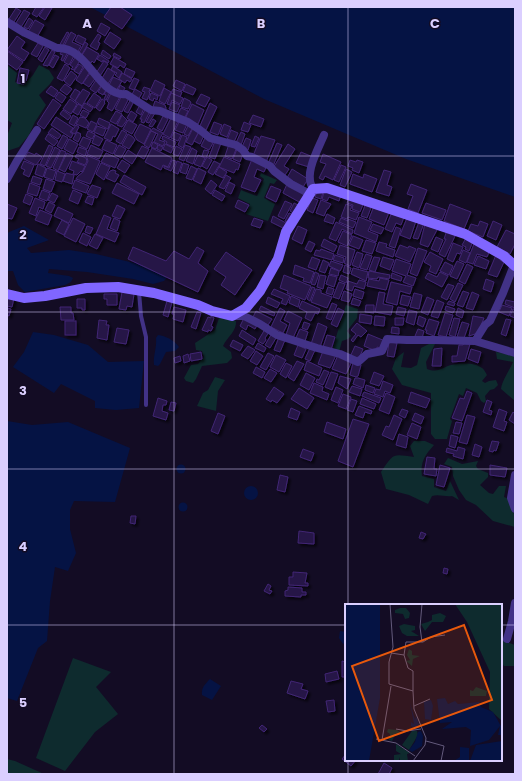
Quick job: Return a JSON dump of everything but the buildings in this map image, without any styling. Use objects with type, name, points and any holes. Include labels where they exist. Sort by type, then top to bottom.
[{"type":"street","points":[[7,22],[25,33],[57,48],[62,48],[76,53],[111,90],[122,95],[126,94],[151,110],[160,111],[188,122],[210,138],[236,145],[243,150],[247,156],[270,166],[274,171],[292,184],[312,192],[327,188],[465,234],[504,256],[514,265],[503,294],[490,321],[485,325],[475,341]]},
{"type":"street","points":[[7,179],[17,160],[38,130]]},
{"type":"street","points":[[232,316],[246,308],[260,291],[278,259],[286,232],[312,192],[310,172],[316,152],[324,135]]},
{"type":"street","points":[[7,294],[24,298],[45,296],[86,288],[118,287],[139,290],[198,305],[212,311],[232,316],[244,316],[277,335],[340,354],[358,362],[367,354],[382,351],[387,339],[475,341],[515,353]]},
{"type":"street","points":[[514,480],[512,498],[515,509]]},
{"type":"street","points":[[507,639],[515,604]]},
{"type":"lane","points":[[139,290],[140,311],[146,337],[146,405]]},
{"type":"green space","points":[[7,65],[17,73],[15,82],[19,84],[25,84],[39,65],[49,70],[54,78],[39,95],[46,105],[29,135],[19,147],[7,151],[7,136],[12,123],[7,120]]},
{"type":"green space","points":[[261,173],[277,180],[274,184],[270,183],[264,198],[275,204],[268,221],[246,214],[250,204],[238,198],[241,190],[257,196],[264,179],[260,176]]},
{"type":"green space","points":[[346,305],[358,309],[357,318],[347,331],[351,336],[342,341],[339,352],[332,350]]},
{"type":"green space","points":[[221,317],[236,321],[235,328],[223,346],[231,352],[232,358],[227,363],[202,366],[193,383],[186,381],[184,378],[191,365],[198,364],[204,357],[202,351],[196,350],[195,343],[215,330],[219,318]]},
{"type":"green space","points":[[429,344],[435,344],[426,362],[427,369],[437,370],[458,364],[475,365],[483,369],[487,375],[482,381],[485,383],[496,380],[498,385],[494,389],[490,390],[485,396],[486,401],[484,403],[481,401],[477,393],[466,388],[463,396],[459,394],[450,419],[452,421],[447,439],[435,439],[431,434],[431,393],[402,385],[392,369],[396,358],[404,352],[401,367],[411,368],[417,365],[421,348]]},
{"type":"green space","points":[[496,352],[515,356],[515,401],[501,389],[504,379],[513,362],[497,359]]},
{"type":"green space","points":[[215,377],[225,380],[218,391],[216,411],[197,406],[203,393],[208,390]]},
{"type":"green space","points":[[414,441],[425,441],[434,445],[424,459],[422,476],[434,479],[434,487],[446,491],[450,481],[459,500],[452,496],[435,495],[432,496],[428,504],[409,495],[386,489],[381,472],[394,456],[401,455],[414,457],[410,446]]},
{"type":"green space","points":[[448,458],[462,464],[478,461],[476,466],[478,469],[488,473],[488,477],[480,485],[489,493],[493,494],[499,486],[506,486],[504,497],[509,499],[515,517],[515,527],[493,521],[476,505],[466,500],[459,490],[453,476],[452,467],[444,464]]},
{"type":"green space","points":[[502,640],[515,645],[515,666],[504,666],[502,663]]},
{"type":"green space","points":[[73,658],[111,672],[96,687],[118,714],[95,732],[65,771],[36,758]]},
{"type":"green space","points":[[7,759],[15,761],[44,774],[7,774]]},
{"type":"shaded area","points":[[90,7],[515,7],[515,197],[406,159],[264,99]]},
{"type":"shaded area","points":[[24,226],[49,240],[27,248],[31,253],[69,250],[96,254],[164,270],[168,276],[164,281],[153,284],[133,279],[87,272],[49,269],[48,273],[73,278],[71,282],[65,285],[25,292],[18,285],[13,271],[7,271],[7,234]]},
{"type":"shaded area","points":[[33,332],[54,335],[88,345],[108,362],[144,361],[139,408],[116,410],[95,408],[95,401],[61,384],[54,393],[13,367],[24,352]]},
{"type":"shaded area","points":[[158,335],[170,339],[179,347],[175,351],[166,352],[158,366],[154,365],[154,361],[156,338]]},
{"type":"shaded area","points":[[7,421],[32,425],[68,422],[130,448],[115,502],[74,501],[70,510],[70,529],[76,553],[68,571],[55,567],[50,601],[47,641],[38,648],[17,701],[7,698]]},
{"type":"shaded area","points":[[181,464],[186,469],[181,474],[176,469]]},
{"type":"shaded area","points":[[248,486],[254,486],[258,490],[258,496],[254,500],[248,500],[244,496],[244,490]]},
{"type":"shaded area","points":[[183,502],[188,507],[183,512],[178,507]]},
{"type":"shaded area","points":[[340,631],[345,632],[345,643],[343,644],[339,638]]},
{"type":"shaded area","points":[[210,679],[221,686],[212,700],[202,695],[205,684]]}]
